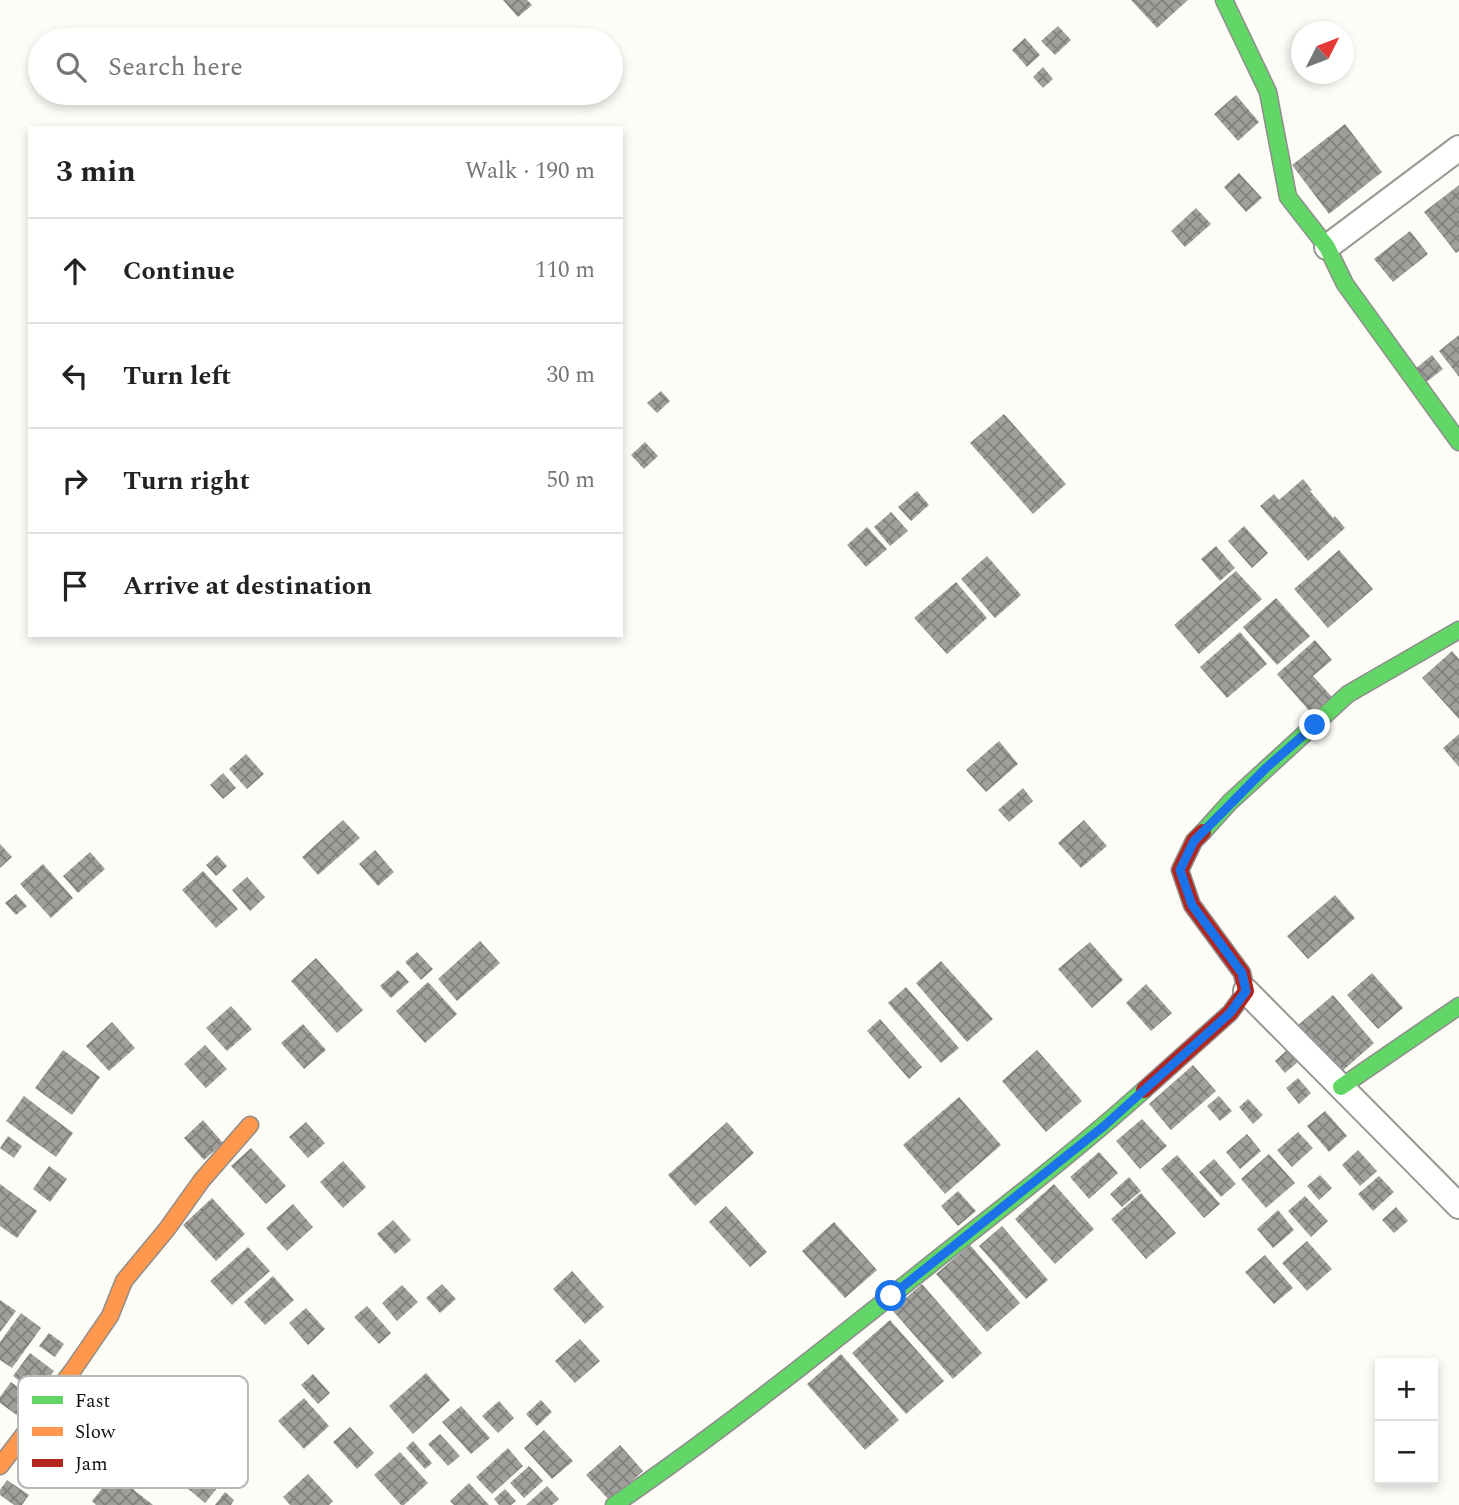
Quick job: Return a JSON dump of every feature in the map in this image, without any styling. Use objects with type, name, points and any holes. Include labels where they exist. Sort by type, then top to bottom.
[{"type":"street","points":[[1224,0],[1268,92],[1288,197],[1327,247],[1345,284],[1459,442]]},
{"type":"street","points":[[1327,247],[1459,148]]},
{"type":"street","points":[[1459,630],[1348,694],[1265,769],[1194,841],[1180,870],[1192,905],[1242,973],[1246,991],[1459,1206]]},
{"type":"street","points":[[614,1505],[672,1465],[788,1377],[1104,1126],[1230,1013],[1246,991]]},
{"type":"street","points":[[1341,1087],[1459,1006]]},
{"type":"street","points":[[68,1376],[110,1316],[124,1281],[167,1229],[202,1180],[250,1125]]},
{"type":"street","points":[[0,1466],[18,1442]]},
{"type":"building","points":[[503,0],[527,0],[532,5],[518,17]]},
{"type":"building","points":[[1131,0],[1188,0],[1157,28]]},
{"type":"building","points":[[1058,26],[1071,40],[1055,55],[1041,41]]},
{"type":"building","points":[[1025,38],[1040,55],[1027,67],[1012,50]]},
{"type":"building","points":[[1043,67],[1053,79],[1043,88],[1033,77]]},
{"type":"building","points":[[1236,95],[1259,122],[1238,141],[1214,114]]},
{"type":"building","points":[[1345,124],[1382,172],[1329,214],[1292,165]]},
{"type":"building","points":[[1239,173],[1262,198],[1246,212],[1224,187]]},
{"type":"building","points":[[1459,185],[1459,251],[1456,253],[1424,212]]},
{"type":"building","points":[[1196,208],[1211,224],[1185,247],[1171,231]]},
{"type":"building","points":[[1410,231],[1428,254],[1393,282],[1374,259]]},
{"type":"building","points":[[1459,335],[1459,377],[1439,351]]},
{"type":"building","points":[[1432,355],[1443,369],[1425,383],[1414,370]]},
{"type":"building","points":[[661,391],[670,401],[657,413],[647,403]]},
{"type":"building","points":[[1004,414],[1066,484],[1033,514],[970,443]]},
{"type":"building","points":[[645,442],[658,456],[644,469],[631,455]]},
{"type":"building","points":[[1303,479],[1333,518],[1335,516],[1345,528],[1308,561],[1260,506],[1274,494],[1279,500]]},
{"type":"building","points":[[917,491],[929,505],[911,521],[898,507]]},
{"type":"building","points":[[891,512],[908,531],[890,546],[874,527]]},
{"type":"building","points":[[1244,526],[1268,553],[1252,568],[1228,541]]},
{"type":"building","points":[[867,527],[887,549],[866,567],[847,545]]},
{"type":"building","points":[[1216,546],[1235,568],[1220,581],[1201,559]]},
{"type":"building","points":[[1339,550],[1373,589],[1328,628],[1294,589]]},
{"type":"building","points":[[987,556],[1021,595],[995,618],[961,579]]},
{"type":"building","points":[[1236,571],[1262,599],[1199,654],[1174,625]]},
{"type":"building","points":[[956,582],[987,618],[947,654],[914,618]]},
{"type":"building","points":[[1276,598],[1310,636],[1277,665],[1243,627]]},
{"type":"building","points":[[1240,632],[1267,664],[1227,698],[1200,667]]},
{"type":"building","points":[[1315,640],[1332,660],[1313,676],[1332,697],[1312,714],[1277,674]]},
{"type":"building","points":[[1452,651],[1459,659],[1459,719],[1422,678]]},
{"type":"building","points":[[1459,734],[1459,767],[1443,748]]},
{"type":"building","points":[[999,741],[1018,764],[986,792],[966,770]]},
{"type":"building","points":[[246,754],[264,774],[247,789],[229,769]]},
{"type":"building","points":[[223,773],[236,788],[223,799],[210,785]]},
{"type":"building","points":[[1023,788],[1033,801],[1009,822],[998,810]]},
{"type":"building","points":[[343,820],[360,838],[318,875],[302,857]]},
{"type":"building","points":[[1084,820],[1107,846],[1081,868],[1058,843]]},
{"type":"building","points":[[0,844],[12,857],[0,868]]},
{"type":"building","points":[[375,850],[394,872],[378,886],[359,864]]},
{"type":"building","points":[[90,852],[105,869],[78,893],[63,876]]},
{"type":"building","points":[[217,855],[227,866],[216,876],[206,865]]},
{"type":"building","points":[[43,864],[73,898],[51,918],[20,884]]},
{"type":"building","points":[[203,871],[238,909],[216,928],[182,890]]},
{"type":"building","points":[[247,877],[265,897],[250,911],[232,890]]},
{"type":"building","points":[[16,894],[27,906],[16,915],[5,903]]},
{"type":"building","points":[[1335,895],[1355,918],[1308,959],[1287,936]]},
{"type":"building","points":[[480,941],[500,963],[457,1001],[438,979]]},
{"type":"building","points":[[1090,942],[1123,980],[1092,1008],[1058,969]]},
{"type":"building","points":[[417,952],[433,969],[421,980],[405,962]]},
{"type":"building","points":[[316,958],[363,1010],[337,1033],[291,981]]},
{"type":"building","points":[[941,961],[993,1019],[967,1042],[916,983]]},
{"type":"building","points":[[398,970],[409,982],[391,998],[380,986]]},
{"type":"building","points":[[1372,973],[1403,1008],[1378,1029],[1347,995]]},
{"type":"building","points":[[428,982],[457,1014],[425,1043],[396,1011]]},
{"type":"building","points":[[1146,984],[1172,1013],[1151,1031],[1126,1003]]},
{"type":"building","points":[[906,987],[959,1048],[941,1063],[888,1003]]},
{"type":"building","points":[[1333,995],[1374,1043],[1339,1074],[1297,1026]]},
{"type":"building","points":[[231,1006],[252,1029],[227,1051],[206,1028]]},
{"type":"building","points":[[880,1019],[922,1067],[909,1079],[867,1031]]},
{"type":"building","points":[[112,1022],[135,1048],[109,1071],[86,1046]]},
{"type":"building","points":[[303,1024],[326,1050],[304,1069],[281,1043]]},
{"type":"building","points":[[205,1045],[227,1069],[206,1088],[184,1064]]},
{"type":"building","points":[[1288,1049],[1299,1061],[1285,1073],[1275,1061]]},
{"type":"building","points":[[63,1050],[100,1077],[72,1115],[35,1088]]},
{"type":"building","points":[[1037,1050],[1082,1101],[1046,1132],[1002,1081]]},
{"type":"building","points":[[1193,1065],[1216,1091],[1171,1130],[1149,1104]]},
{"type":"building","points":[[1298,1078],[1311,1093],[1299,1104],[1286,1088]]},
{"type":"building","points":[[24,1096],[73,1133],[56,1157],[6,1121]]},
{"type":"building","points":[[1219,1096],[1232,1111],[1220,1121],[1207,1106]]},
{"type":"building","points":[[959,1097],[1001,1145],[945,1194],[903,1145]]},
{"type":"building","points":[[1248,1099],[1263,1115],[1253,1124],[1239,1107]]},
{"type":"building","points":[[1325,1111],[1347,1136],[1329,1152],[1307,1126]]},
{"type":"building","points":[[1142,1119],[1167,1146],[1140,1169],[1116,1141]]},
{"type":"building","points":[[203,1120],[223,1143],[204,1160],[184,1138]]},
{"type":"building","points":[[306,1122],[325,1143],[308,1158],[289,1137]]},
{"type":"building","points":[[727,1122],[754,1153],[695,1206],[668,1175]]},
{"type":"building","points":[[1298,1132],[1313,1148],[1292,1167],[1277,1150]]},
{"type":"building","points":[[1247,1134],[1261,1151],[1240,1169],[1226,1152]]},
{"type":"building","points":[[8,1136],[22,1146],[14,1158],[0,1148]]},
{"type":"building","points":[[251,1148],[286,1186],[266,1204],[231,1166]]},
{"type":"building","points":[[1358,1150],[1377,1171],[1360,1186],[1342,1165]]},
{"type":"building","points":[[1099,1152],[1118,1173],[1089,1199],[1070,1177]]},
{"type":"building","points":[[1269,1154],[1295,1183],[1266,1208],[1241,1179]]},
{"type":"building","points":[[1177,1155],[1220,1204],[1204,1218],[1161,1169]]},
{"type":"building","points":[[1214,1159],[1236,1184],[1221,1197],[1199,1172]]},
{"type":"building","points":[[343,1161],[366,1187],[343,1208],[320,1182]]},
{"type":"building","points":[[49,1166],[67,1179],[50,1202],[33,1189]]},
{"type":"building","points":[[1320,1175],[1332,1188],[1319,1200],[1307,1186]]},
{"type":"building","points":[[1379,1176],[1394,1192],[1373,1211],[1358,1194]]},
{"type":"building","points":[[1129,1177],[1141,1191],[1122,1207],[1110,1194]]},
{"type":"building","points":[[0,1184],[37,1211],[17,1238],[0,1226]]},
{"type":"building","points":[[1054,1184],[1094,1229],[1055,1264],[1015,1219]]},
{"type":"building","points":[[958,1191],[976,1211],[958,1226],[941,1206]]},
{"type":"building","points":[[1141,1193],[1176,1233],[1146,1259],[1111,1219]]},
{"type":"building","points":[[1305,1196],[1328,1221],[1311,1237],[1288,1211]]},
{"type":"building","points":[[212,1198],[245,1234],[216,1261],[183,1225]]},
{"type":"building","points":[[293,1204],[313,1227],[287,1251],[266,1228]]},
{"type":"building","points":[[726,1206],[767,1252],[750,1267],[709,1222]]},
{"type":"building","points":[[1396,1207],[1408,1221],[1394,1233],[1382,1220]]},
{"type":"building","points":[[1278,1210],[1294,1230],[1273,1248],[1257,1229]]},
{"type":"building","points":[[393,1220],[411,1240],[395,1254],[377,1234]]},
{"type":"building","points":[[834,1222],[877,1270],[845,1298],[802,1251]]},
{"type":"building","points":[[1002,1226],[1048,1280],[1026,1299],[979,1246]]},
{"type":"building","points":[[1307,1241],[1332,1269],[1307,1291],[1282,1263]]},
{"type":"building","points":[[970,1245],[1020,1303],[987,1332],[936,1274]]},
{"type":"building","points":[[248,1247],[270,1271],[232,1305],[210,1281]]},
{"type":"building","points":[[1265,1255],[1293,1288],[1274,1304],[1245,1272]]},
{"type":"building","points":[[572,1271],[604,1307],[585,1324],[553,1289]]},
{"type":"building","points":[[273,1276],[294,1300],[265,1325],[244,1302]]},
{"type":"building","points":[[442,1284],[456,1299],[440,1313],[426,1298]]},
{"type":"building","points":[[922,1284],[982,1353],[953,1379],[892,1310]]},
{"type":"building","points":[[402,1285],[418,1302],[397,1321],[382,1303]]},
{"type":"building","points":[[0,1300],[16,1311],[0,1332]]},
{"type":"building","points":[[367,1306],[391,1333],[379,1344],[354,1317]]},
{"type":"building","points":[[306,1308],[325,1329],[308,1345],[289,1323]]},
{"type":"building","points":[[21,1313],[41,1328],[12,1368],[0,1360],[0,1342]]},
{"type":"building","points":[[890,1320],[944,1381],[906,1414],[852,1353]]},
{"type":"building","points":[[49,1333],[64,1344],[55,1357],[39,1346]]},
{"type":"building","points":[[580,1339],[600,1361],[575,1383],[555,1361]]},
{"type":"building","points":[[30,1353],[54,1371],[50,1376],[18,1376],[18,1380],[13,1376]]},
{"type":"building","points":[[841,1354],[899,1420],[865,1450],[807,1384]]},
{"type":"building","points":[[426,1373],[450,1400],[413,1434],[389,1406]]},
{"type":"building","points":[[313,1374],[330,1393],[318,1404],[301,1385]]},
{"type":"building","points":[[11,1382],[18,1387],[18,1416],[0,1403],[0,1397]]},
{"type":"building","points":[[304,1398],[329,1426],[304,1449],[278,1421]]},
{"type":"building","points":[[541,1400],[552,1412],[537,1426],[526,1414]]},
{"type":"building","points":[[499,1401],[514,1418],[498,1433],[482,1416]]},
{"type":"building","points":[[461,1406],[490,1438],[471,1454],[442,1422]]},
{"type":"building","points":[[350,1427],[374,1453],[357,1469],[333,1442]]},
{"type":"building","points":[[544,1430],[573,1461],[552,1479],[524,1448]]},
{"type":"building","points":[[440,1434],[460,1456],[448,1466],[428,1444]]},
{"type":"building","points":[[413,1441],[432,1463],[425,1469],[406,1448]]},
{"type":"building","points":[[620,1445],[643,1471],[610,1501],[586,1475]]},
{"type":"building","points":[[508,1448],[523,1466],[492,1494],[476,1477]]},
{"type":"building","points":[[400,1452],[428,1483],[404,1505],[401,1505],[374,1475]]},
{"type":"building","points":[[529,1466],[543,1481],[524,1498],[510,1483]]},
{"type":"building","points":[[308,1474],[333,1501],[329,1505],[290,1505],[283,1497]]},
{"type":"building","points":[[7,1480],[29,1495],[22,1505],[14,1505],[0,1495],[0,1490]]},
{"type":"building","points":[[469,1483],[489,1505],[454,1505],[450,1501]]},
{"type":"building","points":[[547,1486],[559,1499],[552,1505],[526,1505]]},
{"type":"building","points":[[103,1488],[132,1488],[153,1505],[96,1505],[92,1501]]},
{"type":"building","points":[[187,1488],[217,1488],[205,1503]]},
{"type":"building","points":[[505,1489],[516,1501],[511,1505],[499,1505],[494,1499]]},
{"type":"building","points":[[225,1492],[234,1500],[231,1505],[215,1505]]},
{"type":"traffic: fast","points":[[1224,0],[1268,92],[1288,197],[1327,247],[1345,284],[1459,442]]},
{"type":"traffic: fast","points":[[1203,832],[1230,802],[1348,694],[1459,630]]},
{"type":"traffic: fast","points":[[1341,1087],[1459,1006]]},
{"type":"traffic: fast","points":[[614,1505],[814,1357],[1039,1178],[1144,1090]]},
{"type":"traffic: slow","points":[[68,1376],[110,1316],[124,1281],[167,1229],[202,1180],[250,1125]]},
{"type":"traffic: slow","points":[[0,1466],[18,1442]]},
{"type":"traffic: jam","points":[[1144,1090],[1230,1013],[1246,991],[1242,973],[1192,905],[1180,870],[1194,841],[1203,832]]},
{"type":"route","points":[[891,1296],[1104,1126],[1230,1013],[1246,991],[1242,973],[1192,905],[1180,870],[1194,841],[1265,769],[1315,725]]}]
